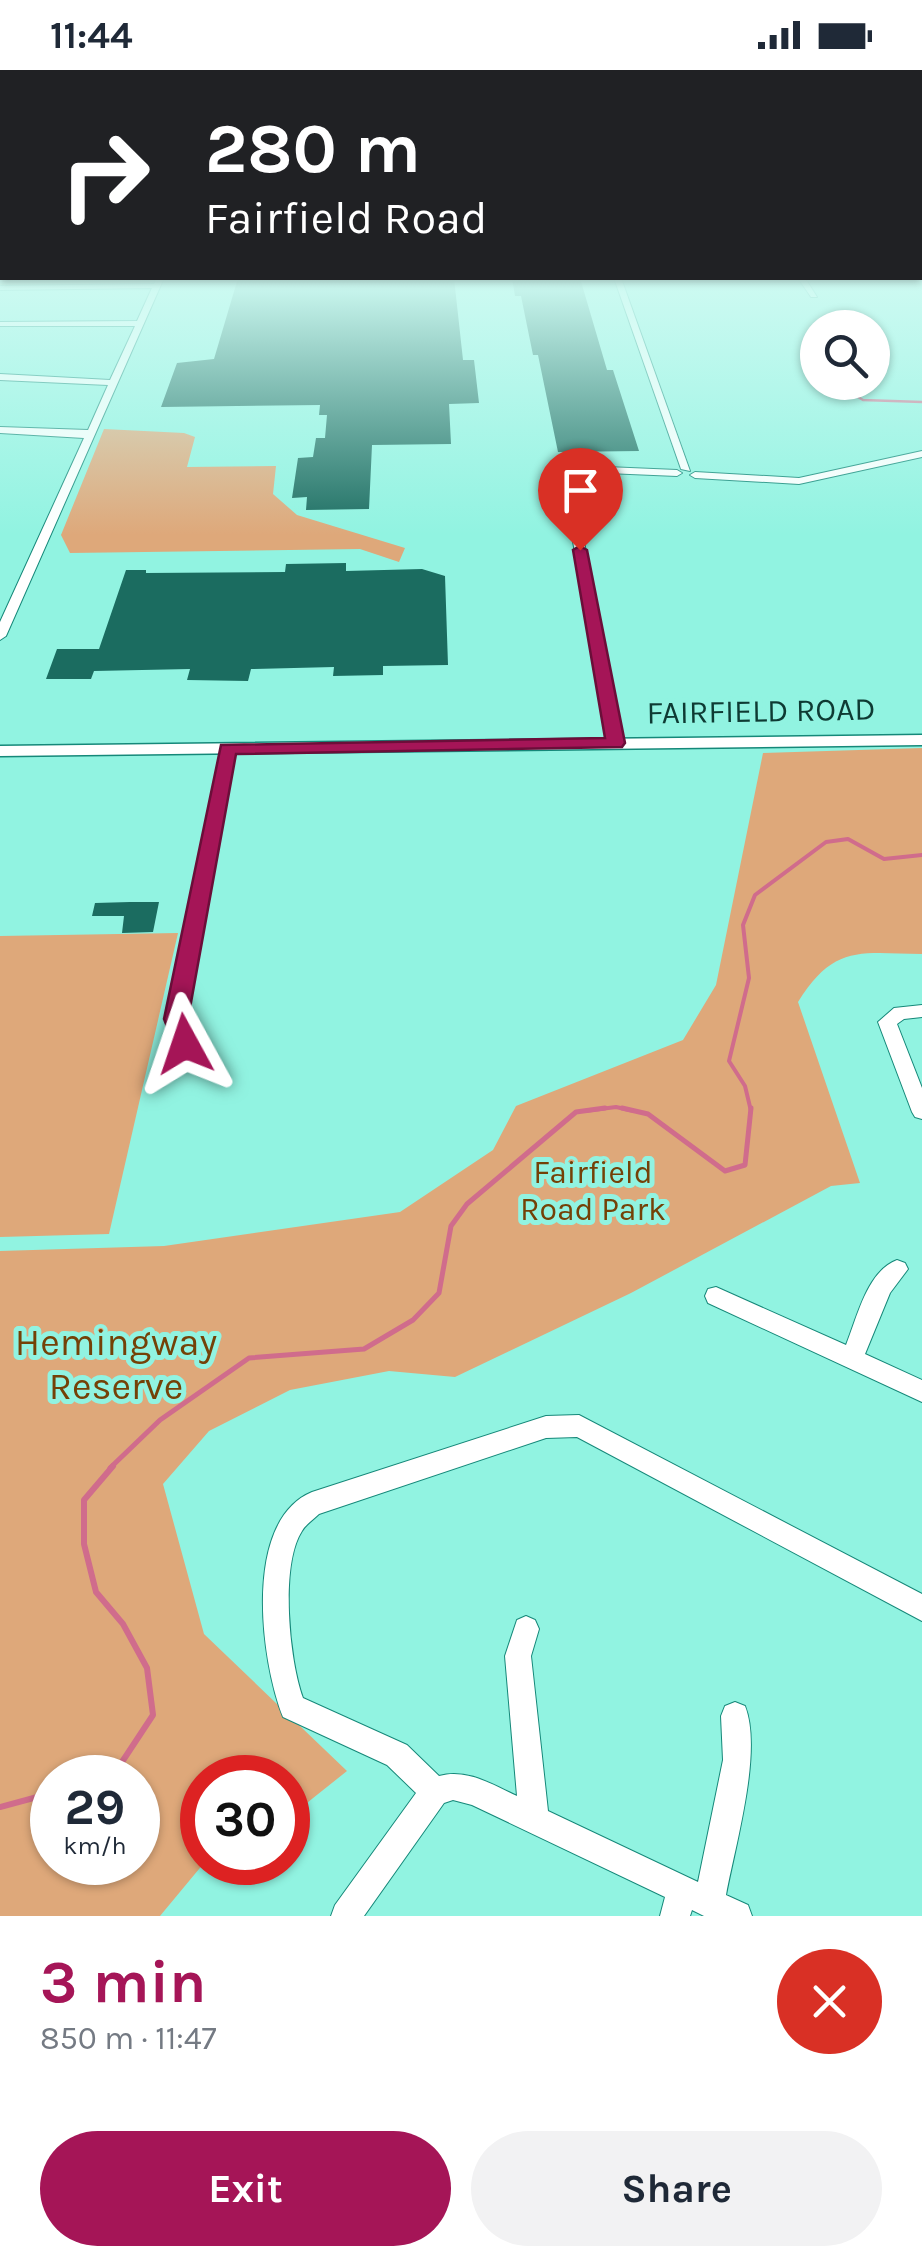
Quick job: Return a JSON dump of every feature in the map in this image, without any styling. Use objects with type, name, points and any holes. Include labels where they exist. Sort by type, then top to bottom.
[{"type":"main road","name":"FAIRFIELD ROAD","points":[[0,751],[922,740]]},
{"type":"street","points":[[0,636],[122,363]]},
{"type":"street","points":[[650,363],[686,472]]},
{"type":"street","points":[[0,377],[113,383]]},
{"type":"street","points":[[0,430],[88,435]]},
{"type":"street","points":[[616,743],[567,478],[571,472],[686,472],[798,481],[922,454]]},
{"type":"street","points":[[185,1044],[176,1019],[228,748]]},
{"type":"street","points":[[922,1010],[900,1012],[887,1022],[922,1112]]},
{"type":"street","points":[[852,1358],[881,1287],[896,1269]]},
{"type":"street","points":[[716,1296],[922,1392]]},
{"type":"street","points":[[436,1790],[398,1755],[293,1707],[281,1682],[277,1605],[282,1548],[292,1522],[312,1504],[546,1427],[578,1426],[922,1608]]},
{"type":"street","points":[[526,1629],[518,1656],[534,1819]]},
{"type":"street","points":[[689,1903],[738,1760],[735,1716]]},
{"type":"street","points":[[346,1916],[436,1790],[453,1786],[475,1791],[534,1819],[689,1903],[737,1916]]},
{"type":"green space","points":[[104,429],[184,433],[195,437],[187,467],[276,466],[273,494],[297,515],[405,548],[399,562],[360,549],[70,553],[61,535]]},
{"type":"green space","points":[[922,748],[922,954],[865,953],[837,961],[811,983],[798,1002],[860,1183],[831,1186],[631,1293],[455,1377],[389,1371],[290,1390],[209,1431],[163,1484],[204,1634],[347,1771],[310,1800],[310,1755],[180,1755],[180,1885],[186,1885],[160,1916],[0,1916],[0,1251],[164,1246],[400,1212],[493,1150],[516,1106],[683,1040],[716,985],[763,753]]},
{"type":"green space","points":[[178,933],[109,1234],[0,1237],[0,936]]},
{"type":"building","points":[[177,363],[474,363],[479,403],[449,404],[451,444],[372,445],[369,509],[306,510],[307,497],[292,498],[298,458],[313,457],[316,438],[325,438],[327,415],[319,415],[320,405],[161,407]]},
{"type":"building","points":[[540,363],[605,363],[607,370],[613,370],[639,451],[558,452]]},
{"type":"building","points":[[346,563],[346,571],[422,569],[445,576],[448,665],[383,666],[383,675],[333,676],[334,667],[251,669],[248,681],[187,680],[190,669],[94,671],[91,679],[46,679],[57,649],[99,649],[126,570],[285,572],[286,564]]},
{"type":"building","points":[[159,902],[153,932],[122,933],[124,916],[92,916],[95,903]]},
{"type":"waterway","points":[[863,400],[922,402]]},
{"type":"waterway","points":[[751,1110],[745,1086],[729,1061],[749,978],[743,925],[755,895],[826,842],[848,839],[884,859],[922,855]]},
{"type":"waterway","points":[[585,1111],[616,1107],[634,1111]]},
{"type":"waterway","points":[[110,1468],[160,1420],[249,1358],[364,1349],[413,1320],[439,1293],[451,1226],[467,1204],[576,1112],[605,1108]]},
{"type":"waterway","points":[[622,1108],[648,1114],[725,1171],[745,1165],[751,1110]]},
{"type":"waterway","points":[[113,1466],[84,1500],[84,1544],[96,1592],[123,1624],[147,1668],[153,1715],[127,1755]]},
{"type":"waterway","points":[[0,1807],[30,1799]]},
{"type":"route","points":[[185,1044],[176,1019],[228,748],[616,743],[580,550]]},
{"type":"park label","name":"Fairfield Road Park","points":[[593,1190]]},
{"type":"park label","name":"Hemingway Reserve","points":[[116,1364]]}]
